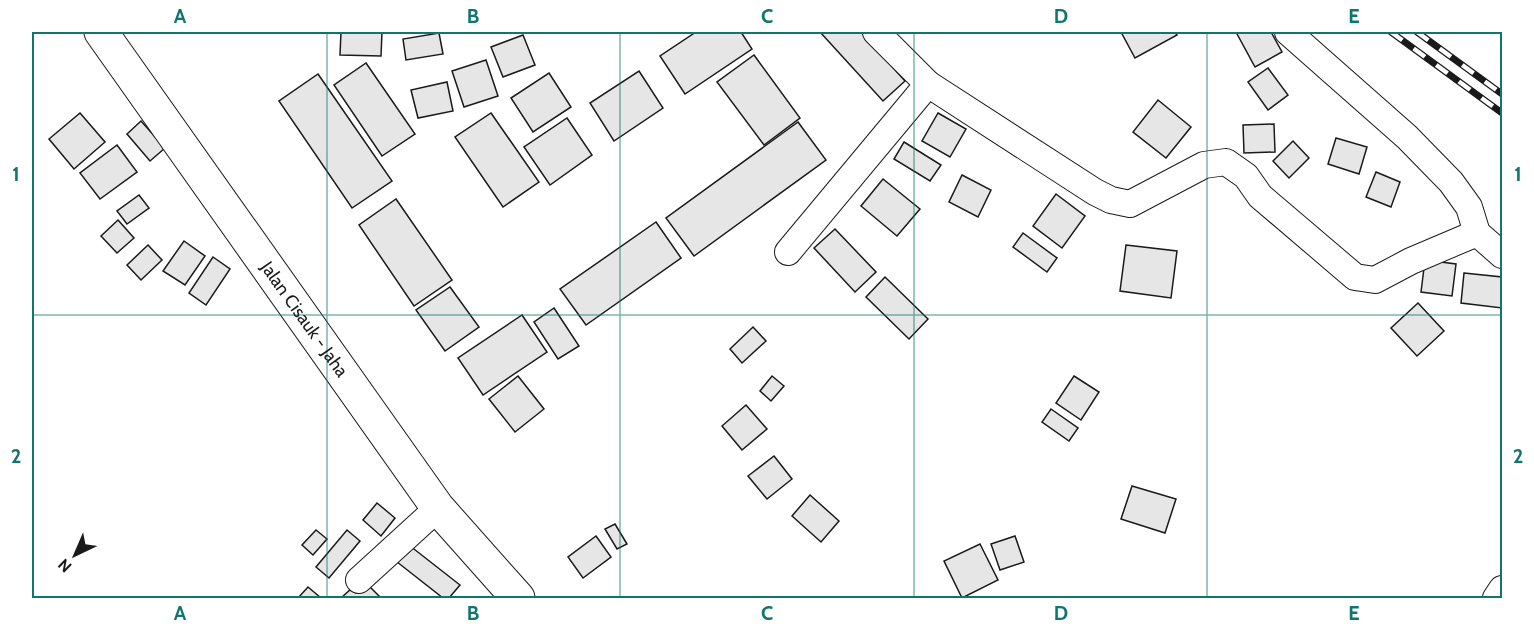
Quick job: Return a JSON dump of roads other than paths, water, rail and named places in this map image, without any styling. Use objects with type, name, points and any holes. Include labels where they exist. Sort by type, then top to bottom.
[{"type":"main road","name":"Jalan Cisauk - Jaha","points":[[101,32],[438,508],[518,598]]},
{"type":"street","points":[[876,32],[928,84],[1095,192],[1111,200],[1130,204],[1203,165],[1226,162],[1246,176],[1260,196],[1355,277],[1375,280],[1410,261],[1476,233]]},
{"type":"street","points":[[1288,32],[1407,137],[1451,182],[1469,207],[1476,233],[1503,255]]},
{"type":"street","points":[[788,252],[928,84]]},
{"type":"street","points":[[359,580],[438,508]]},
{"type":"street","points":[[1496,598],[1503,590]]},
{"type":"railway","points":[[1391,32],[1502,113]]},
{"type":"railway","points":[[1417,32],[1502,94]]}]
